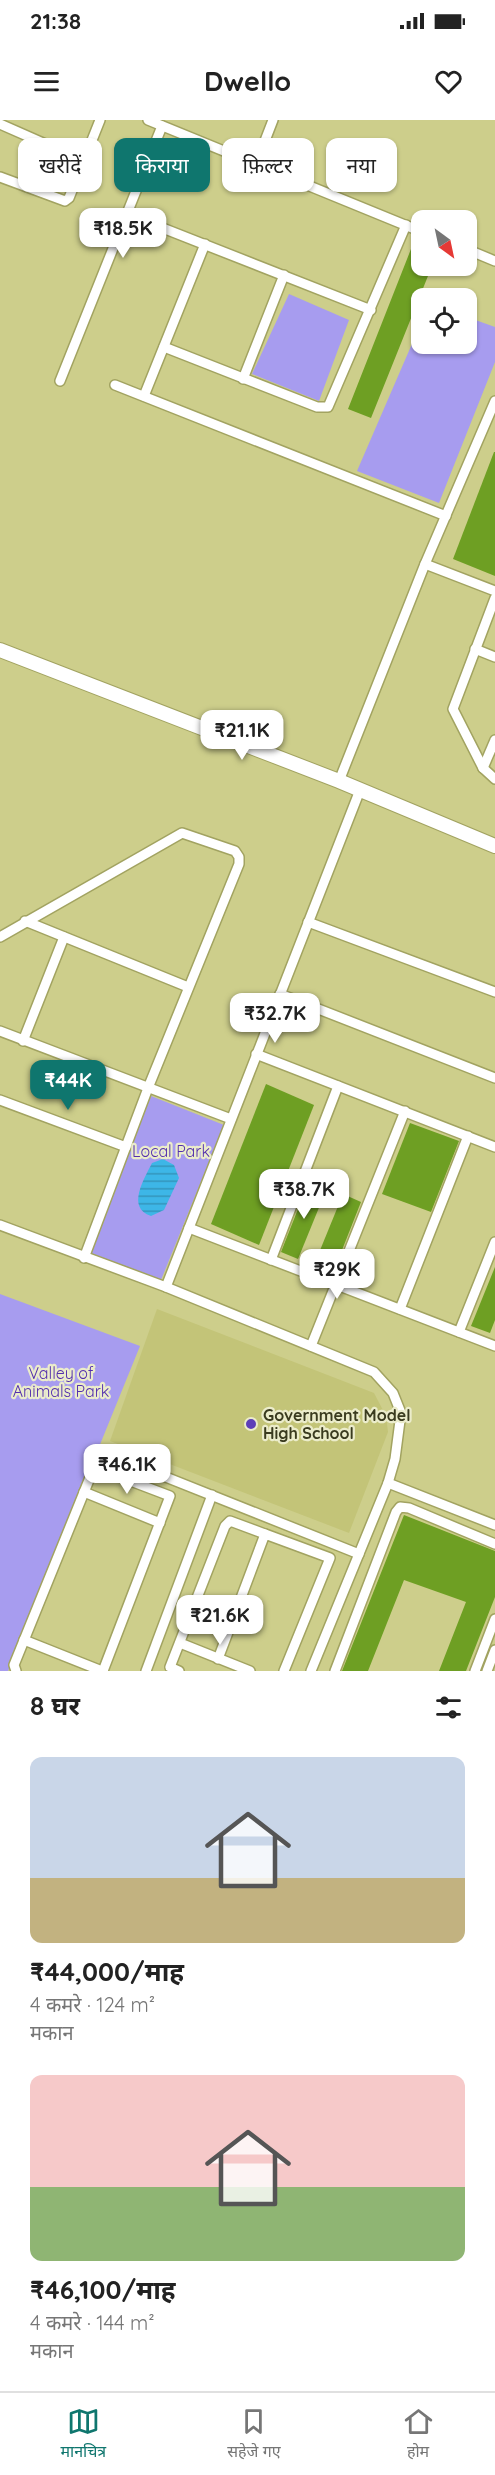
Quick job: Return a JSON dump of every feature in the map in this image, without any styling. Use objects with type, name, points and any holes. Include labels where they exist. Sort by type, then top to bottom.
[{"type":"main road","points":[[0,650],[339,781],[495,846]]},
{"type":"street","points":[[92,138],[99,120]]},
{"type":"street","points":[[148,120],[222,150]]},
{"type":"street","points":[[266,138],[273,120]]},
{"type":"street","points":[[0,124],[32,138]]},
{"type":"street","points":[[60,381],[162,126]]},
{"type":"street","points":[[0,177],[18,184]]},
{"type":"street","points":[[314,188],[411,227]]},
{"type":"street","points":[[41,192],[65,201],[71,192]]},
{"type":"street","points":[[127,214],[371,310]]},
{"type":"street","points":[[164,348],[317,407],[328,407],[371,310],[405,225]]},
{"type":"street","points":[[144,396],[205,244]]},
{"type":"street","points":[[477,254],[495,261]]},
{"type":"street","points":[[243,379],[284,276]]},
{"type":"street","points":[[115,385],[446,516]]},
{"type":"street","points":[[339,781],[425,564],[495,401]]},
{"type":"street","points":[[425,564],[495,591]]},
{"type":"street","points":[[495,598],[453,709],[483,768],[495,779]]},
{"type":"street","points":[[475,649],[495,657]]},
{"type":"street","points":[[483,768],[495,740]]},
{"type":"street","points":[[166,1287],[360,790]]},
{"type":"street","points":[[0,937],[182,833],[235,852],[239,857],[239,864],[148,1088],[84,1258]]},
{"type":"street","points":[[25,921],[188,987]]},
{"type":"street","points":[[308,922],[495,992]]},
{"type":"street","points":[[23,1041],[64,937]]},
{"type":"street","points":[[280,994],[495,1078]]},
{"type":"street","points":[[0,1031],[231,1119]]},
{"type":"street","points":[[256,1054],[495,1146]]},
{"type":"street","points":[[271,1260],[338,1086]]},
{"type":"street","points":[[0,1100],[126,1147]]},
{"type":"street","points":[[311,1346],[405,1112]]},
{"type":"street","points":[[400,1310],[468,1136]]},
{"type":"street","points":[[0,1225],[166,1287],[374,1372],[393,1393],[401,1413],[395,1459],[388,1483],[314,1670]]},
{"type":"street","points":[[189,1228],[495,1346]]},
{"type":"street","points":[[459,1332],[495,1242]]},
{"type":"street","points":[[118,1458],[359,1554]]},
{"type":"street","points":[[16,1671],[14,1665],[24,1640],[91,1475],[99,1469],[170,1496],[103,1671],[24,1640]]},
{"type":"street","points":[[388,1483],[495,1525]]},
{"type":"street","points":[[84,1492],[159,1523]]},
{"type":"street","points":[[146,1671],[212,1495]]},
{"type":"street","points":[[336,1671],[396,1512],[400,1507],[409,1508],[495,1544]]},
{"type":"street","points":[[179,1671],[170,1667],[225,1526],[230,1521],[239,1522],[264,1534],[330,1558],[284,1671]]},
{"type":"street","points":[[218,1659],[264,1534]]},
{"type":"street","points":[[475,1671],[495,1619]]},
{"type":"street","points":[[180,1643],[250,1671]]},
{"type":"street","points":[[487,1671],[495,1650]]},
{"type":"shaded area","name":"Government Model High School","points":[[157,1309],[374,1393],[386,1416],[388,1432],[349,1533],[110,1441]]},
{"type":"green space","points":[[289,294],[349,320],[319,401],[252,374]]},
{"type":"green space","points":[[477,321],[495,327],[495,362],[439,503],[357,471],[411,346],[411,354],[477,354]]},
{"type":"green space","name":"Local Park","points":[[151,1096],[224,1125],[161,1280],[90,1254]]},
{"type":"green space","name":"Valley of Animals Park","points":[[0,1294],[140,1346],[8,1671],[0,1671]]},
{"type":"water","points":[[163,1159],[174,1165],[179,1178],[164,1210],[151,1216],[139,1207],[139,1192],[152,1163]]},
{"type":"building","points":[[411,249],[411,276],[428,276],[423,288],[411,288],[411,318],[371,418],[348,409]]},
{"type":"building","points":[[495,452],[495,576],[453,559]]},
{"type":"building","points":[[266,1084],[314,1105],[259,1245],[211,1224]]},
{"type":"building","points":[[410,1123],[459,1141],[431,1212],[382,1194]]},
{"type":"building","points":[[309,1181],[327,1188],[298,1259],[281,1252]]},
{"type":"building","points":[[343,1194],[361,1202],[333,1273],[314,1265]]},
{"type":"building","points":[[495,1267],[495,1320],[490,1333],[471,1326]]},
{"type":"building","points":[[404,1515],[495,1551],[495,1597],[466,1671],[439,1671],[466,1602],[404,1580],[368,1671],[342,1671]]},
{"type":"place","name":"Government Model High School","points":[[251,1424]]}]
